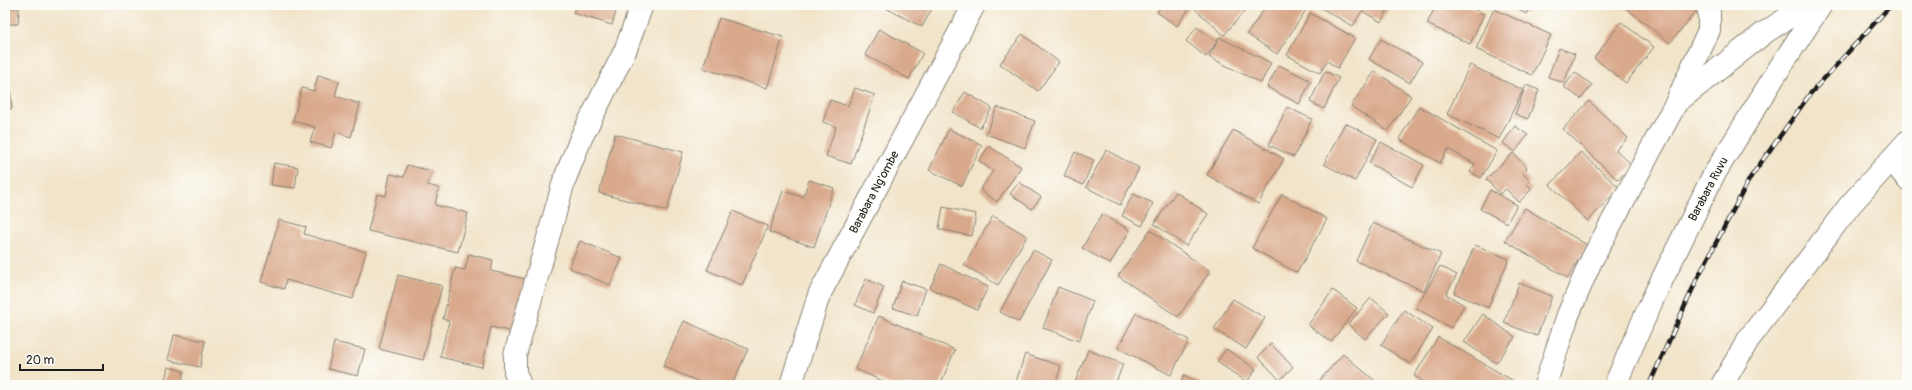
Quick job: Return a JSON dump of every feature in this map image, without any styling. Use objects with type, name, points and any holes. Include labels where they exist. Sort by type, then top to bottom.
[{"type":"street","points":[[520,385],[515,372],[515,355],[564,181],[581,138],[625,51],[642,5]]},
{"type":"street","name":"Barabara Ng'ombe","points":[[791,385],[819,294],[974,5]]},
{"type":"street","points":[[1545,385],[1568,315],[1591,261],[1676,103],[1708,30],[1707,5]]},
{"type":"street","points":[[1676,103],[1764,33],[1808,5]]},
{"type":"street","name":"Barabara Ruvu","points":[[1615,385],[1654,296],[1713,176],[1782,64],[1821,5]]},
{"type":"street","points":[[1722,385],[1748,340],[1850,205],[1907,142]]},
{"type":"street","points":[[1892,159],[1907,179]]},
{"type":"building","points":[[576,5],[618,5],[612,25],[573,13]]},
{"type":"building","points":[[885,5],[934,5],[922,27],[884,7]]},
{"type":"building","points":[[1162,5],[1192,5],[1177,26],[1157,12]]},
{"type":"building","points":[[1198,5],[1250,5],[1224,35],[1195,9]]},
{"type":"building","points":[[1267,5],[1299,5],[1306,10],[1277,54],[1247,34]]},
{"type":"building","points":[[1323,5],[1385,5],[1389,8],[1381,22],[1362,11],[1353,26],[1321,8]]},
{"type":"building","points":[[1436,5],[1465,5],[1484,14],[1470,44],[1427,24]]},
{"type":"building","points":[[1512,5],[1531,5],[1526,14]]},
{"type":"building","points":[[1622,5],[1701,5],[1670,43]]},
{"type":"building","points":[[10,8],[19,8],[18,24],[8,24]]},
{"type":"building","points":[[1494,9],[1551,35],[1532,75],[1476,49]]},
{"type":"building","points":[[1310,13],[1355,38],[1338,68],[1327,61],[1320,73],[1287,55]]},
{"type":"building","points":[[719,18],[783,37],[767,88],[703,68]]},
{"type":"building","points":[[1621,22],[1654,47],[1626,83],[1594,58]]},
{"type":"building","points":[[1197,27],[1217,42],[1206,57],[1186,41]]},
{"type":"building","points":[[879,29],[923,53],[909,79],[865,55]]},
{"type":"building","points":[[1022,34],[1059,62],[1038,91],[1000,64]]},
{"type":"building","points":[[1219,37],[1271,63],[1261,83],[1209,57]]},
{"type":"building","points":[[1381,39],[1422,62],[1410,83],[1369,59]]},
{"type":"building","points":[[1559,48],[1575,54],[1564,83],[1548,77]]},
{"type":"building","points":[[1279,65],[1311,81],[1299,104],[1267,87]]},
{"type":"building","points":[[1470,65],[1523,90],[1499,139],[1447,114]]},
{"type":"building","points":[[1325,71],[1339,78],[1324,109],[1310,102]]},
{"type":"building","points":[[1375,71],[1411,96],[1388,131],[1351,106]]},
{"type":"building","points":[[1575,72],[1592,85],[1581,99],[1564,87]]},
{"type":"building","points":[[318,75],[339,81],[335,96],[360,104],[351,137],[336,132],[331,148],[310,142],[315,127],[293,121],[302,88],[314,91]]},
{"type":"building","points":[[1526,85],[1539,90],[1528,119],[1515,114]]},
{"type":"building","points":[[5,87],[10,87],[12,109],[5,110]]},
{"type":"building","points":[[855,88],[875,95],[851,164],[826,156],[836,127],[823,122],[830,100],[848,106]]},
{"type":"building","points":[[965,92],[992,108],[980,128],[953,112]]},
{"type":"building","points":[[1589,101],[1628,138],[1616,150],[1632,165],[1618,180],[1563,129]]},
{"type":"building","points":[[1419,106],[1497,151],[1481,178],[1470,172],[1475,164],[1448,149],[1440,163],[1399,139]]},
{"type":"building","points":[[997,107],[1035,121],[1025,148],[986,134]]},
{"type":"building","points":[[1287,107],[1312,119],[1294,157],[1269,145]]},
{"type":"building","points":[[1345,123],[1377,139],[1355,181],[1324,164]]},
{"type":"building","points":[[1515,126],[1528,135],[1515,152],[1503,143]]},
{"type":"building","points":[[949,129],[982,145],[962,186],[929,170]]},
{"type":"building","points":[[1233,130],[1284,159],[1258,204],[1207,175]]},
{"type":"building","points":[[615,134],[683,152],[667,211],[599,193]]},
{"type":"building","points":[[1381,142],[1424,165],[1412,187],[1369,163]]},
{"type":"building","points":[[989,146],[1021,167],[997,202],[980,190],[993,171],[979,161]]},
{"type":"building","points":[[1106,150],[1139,168],[1120,205],[1086,187]]},
{"type":"building","points":[[1075,152],[1094,160],[1083,185],[1064,176]]},
{"type":"building","points":[[1581,152],[1619,188],[1588,221],[1550,185]]},
{"type":"building","points":[[1513,153],[1527,168],[1522,172],[1530,181],[1527,184],[1532,189],[1519,202],[1506,189],[1500,194],[1486,179]]},
{"type":"building","points":[[274,163],[298,167],[295,188],[271,185]]},
{"type":"building","points":[[5,165],[9,166],[5,177]]},
{"type":"building","points":[[407,165],[432,171],[428,185],[439,188],[435,205],[468,213],[458,252],[368,231],[377,194],[386,196],[390,174],[404,177]]},
{"type":"building","points":[[809,180],[834,188],[814,247],[769,232],[783,191],[803,197]]},
{"type":"building","points":[[1019,182],[1041,197],[1032,209],[1010,194]]},
{"type":"building","points":[[1490,190],[1517,205],[1507,223],[1480,209]]},
{"type":"building","points":[[1176,192],[1208,214],[1186,246],[1154,224]]},
{"type":"building","points":[[1133,194],[1153,203],[1142,226],[1122,216]]},
{"type":"building","points":[[1282,194],[1327,219],[1297,273],[1252,248]]},
{"type":"building","points":[[943,207],[976,214],[972,236],[939,229]]},
{"type":"building","points":[[1525,208],[1587,245],[1568,278],[1505,241]]},
{"type":"building","points":[[733,211],[768,226],[742,285],[707,270]]},
{"type":"building","points":[[1102,214],[1130,230],[1110,264],[1082,248]]},
{"type":"building","points":[[993,216],[1027,236],[998,285],[964,265]]},
{"type":"building","points":[[279,220],[306,227],[304,234],[366,252],[353,299],[286,280],[284,289],[261,282]]},
{"type":"building","points":[[1373,223],[1441,254],[1424,291],[1356,261]]},
{"type":"building","points":[[1150,230],[1210,271],[1178,317],[1118,276]]},
{"type":"building","points":[[580,241],[622,258],[610,285],[569,268]]},
{"type":"building","points":[[1475,245],[1509,259],[1488,308],[1454,293]]},
{"type":"building","points":[[1033,250],[1052,260],[1019,322],[1000,312]]},
{"type":"building","points":[[469,254],[493,260],[491,271],[525,279],[513,332],[491,327],[482,367],[440,357],[449,321],[443,319],[455,268],[465,270]]},
{"type":"building","points":[[941,264],[988,287],[977,310],[930,288]]},
{"type":"building","points":[[1440,266],[1457,275],[1446,294],[1464,305],[1451,328],[1416,308]]},
{"type":"building","points":[[398,275],[442,286],[423,360],[379,349]]},
{"type":"building","points":[[866,279],[884,287],[873,313],[855,305]]},
{"type":"building","points":[[902,281],[926,289],[917,316],[893,308]]},
{"type":"building","points":[[1519,283],[1552,296],[1537,336],[1504,323]]},
{"type":"building","points":[[1058,287],[1093,301],[1079,341],[1043,328]]},
{"type":"building","points":[[1333,290],[1357,308],[1331,342],[1308,325]]},
{"type":"building","points":[[1371,298],[1389,313],[1365,339],[1348,324]]},
{"type":"building","points":[[1233,299],[1265,318],[1246,349],[1214,329]]},
{"type":"building","points":[[1404,310],[1433,329],[1410,364],[1381,345]]},
{"type":"building","points":[[1136,313],[1189,340],[1171,375],[1118,348]]},
{"type":"building","points":[[1483,314],[1515,337],[1496,363],[1464,342]]},
{"type":"building","points":[[879,316],[955,350],[940,385],[892,385],[855,369]]},
{"type":"building","points":[[684,321],[748,349],[732,385],[706,385],[663,366]]},
{"type":"building","points":[[174,335],[205,341],[200,367],[168,360]]},
{"type":"building","points":[[1438,337],[1517,383],[1516,385],[1429,385],[1414,376]]},
{"type":"building","points":[[334,342],[365,349],[358,376],[328,369]]},
{"type":"building","points":[[1271,344],[1293,367],[1280,380],[1258,357]]},
{"type":"building","points":[[1226,349],[1256,369],[1247,382],[1217,362]]},
{"type":"building","points":[[1088,350],[1123,364],[1115,385],[1074,385]]},
{"type":"building","points":[[1025,354],[1061,366],[1055,385],[1015,385]]},
{"type":"building","points":[[1343,354],[1380,385],[1326,385],[1320,380]]},
{"type":"building","points":[[168,367],[184,371],[181,385],[164,385]]},
{"type":"building","points":[[1184,375],[1204,385],[1180,385]]},
{"type":"building","points":[[1271,381],[1279,385],[1269,385]]},
{"type":"railway","points":[[1649,385],[1698,277],[1750,178],[1810,94],[1891,5]]}]
